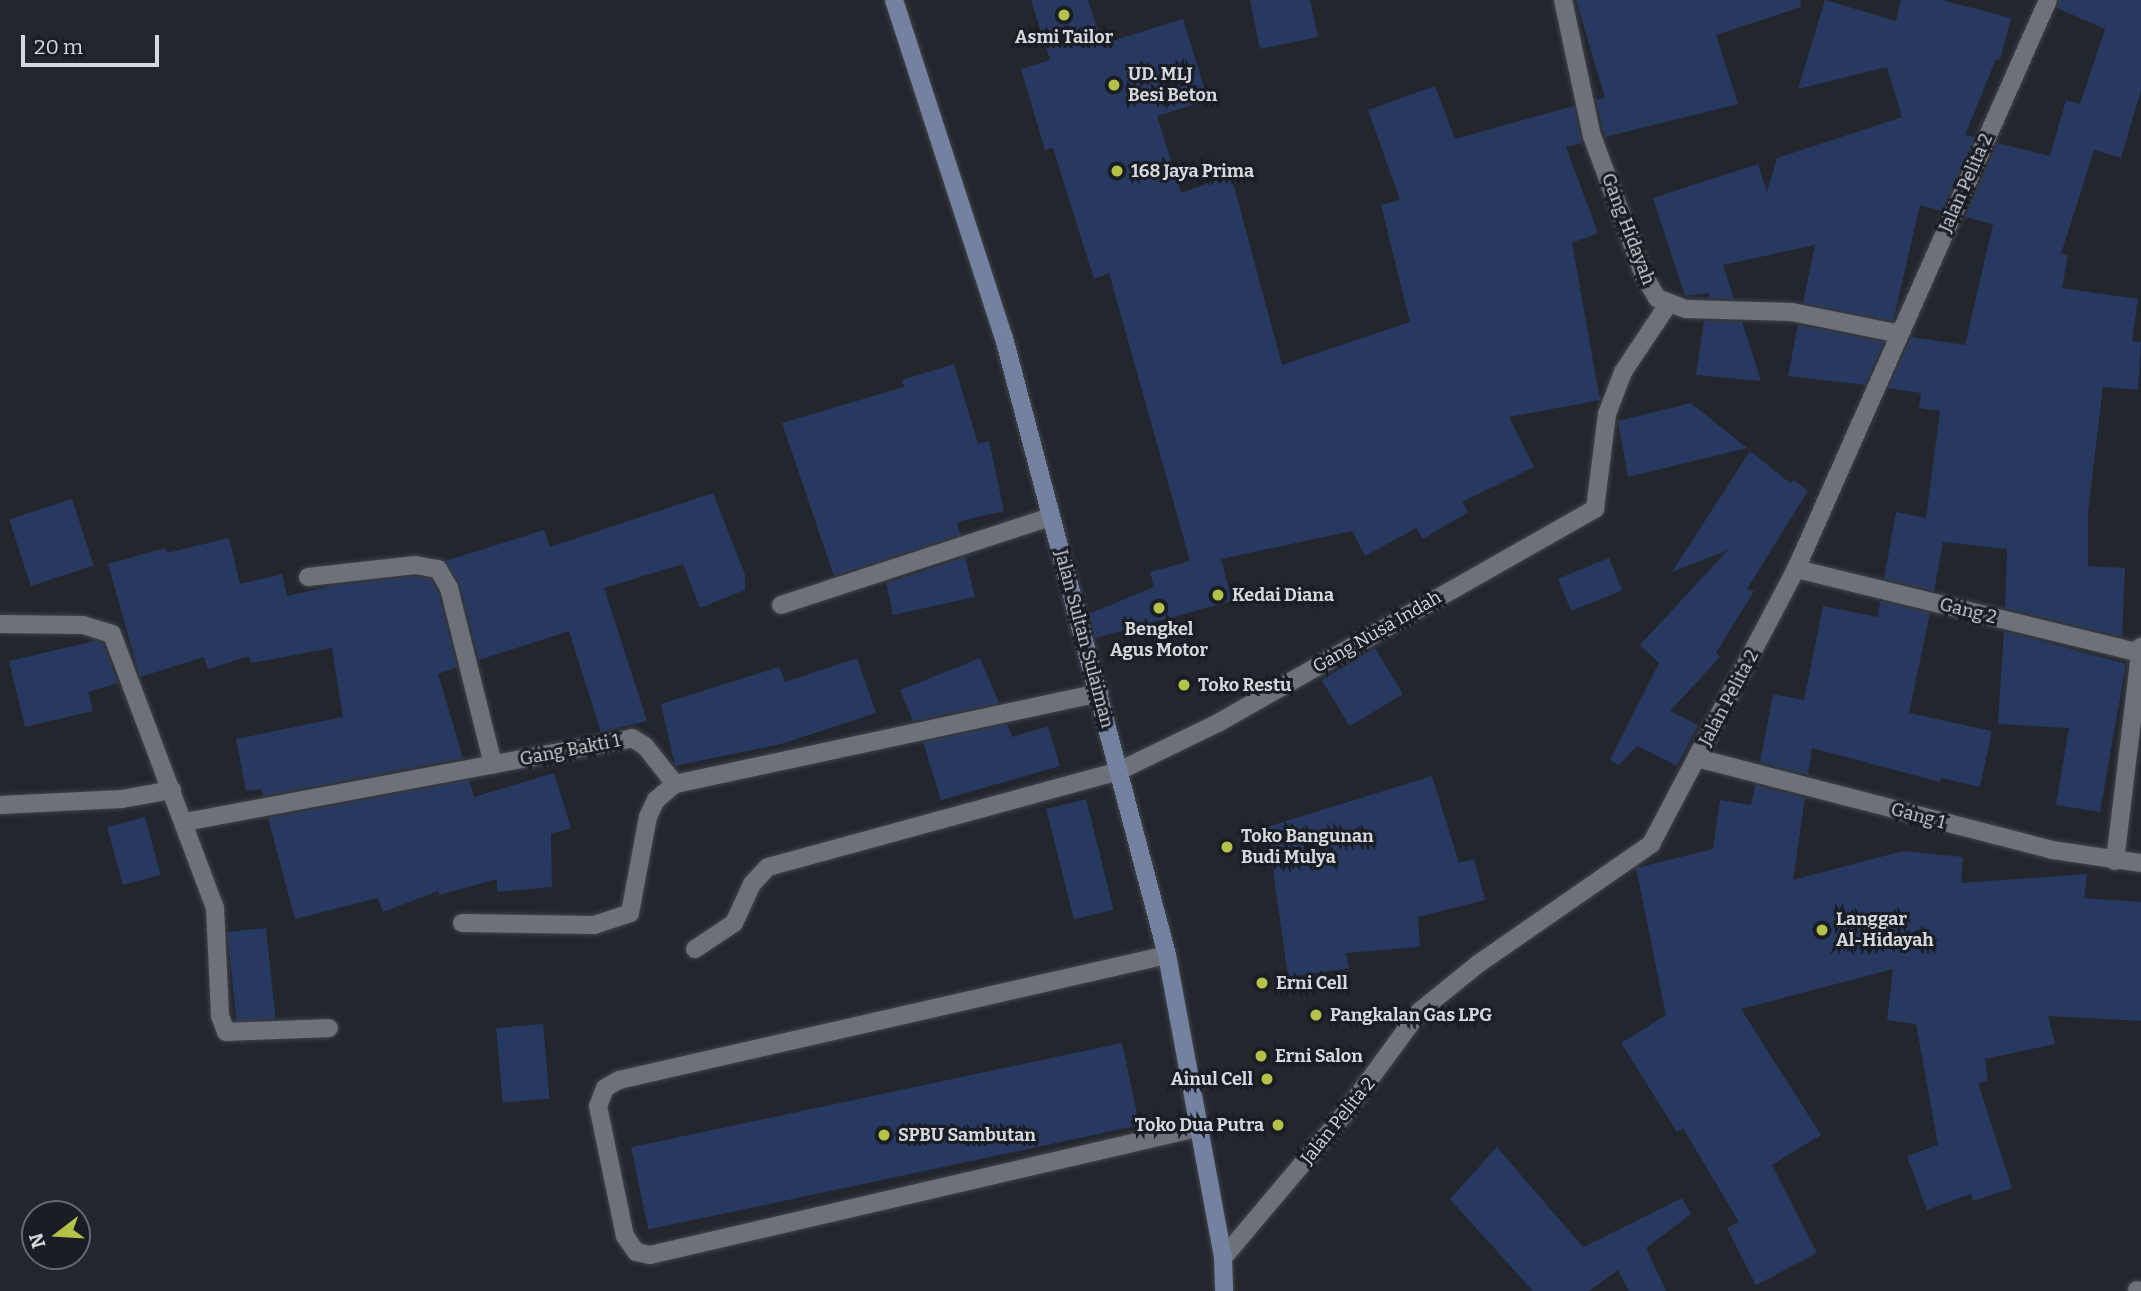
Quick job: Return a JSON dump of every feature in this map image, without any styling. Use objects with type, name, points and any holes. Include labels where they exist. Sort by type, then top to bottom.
[{"type":"main road","name":"Jalan Sultan Sulaiman","points":[[894,0],[1004,338],[1167,955],[1201,1127],[1223,1258],[1224,1291]]},
{"type":"street","name":"Gang Hidayah","points":[[1563,0],[1592,136],[1649,287],[1657,299],[1686,309],[1792,312],[1900,334]]},
{"type":"street","name":"Jalan Pelita 2","points":[[1223,1258],[1345,1113],[1420,1011],[1478,964],[1651,844],[1796,569],[2048,0]]},
{"type":"street","name":"Gang Nusa Indah","points":[[695,949],[734,923],[752,884],[768,867],[1119,771],[1218,723],[1595,509],[1607,414],[1623,372],[1669,303]]},
{"type":"street","points":[[781,605],[1051,517]]},
{"type":"street","points":[[307,577],[415,565],[438,569],[449,588],[493,765]]},
{"type":"street","name":"Gang 2","points":[[1796,569],[2141,650]]},
{"type":"street","points":[[0,624],[83,625],[112,634],[185,822],[215,908],[224,1029],[233,1035],[329,1028]]},
{"type":"street","points":[[2115,861],[2141,650]]},
{"type":"street","points":[[462,923],[594,925],[631,913],[648,817],[656,800],[675,783],[1099,693]]},
{"type":"street","name":"Gang Bakti 1","points":[[185,822],[632,738],[645,746],[675,783]]},
{"type":"street","name":"Gang 1","points":[[1697,758],[2052,850],[2141,863]]},
{"type":"street","points":[[0,805],[122,799],[172,790]]},
{"type":"street","points":[[1167,955],[619,1080],[605,1088],[598,1106],[625,1236],[636,1252],[650,1255],[1201,1127]]},
{"type":"building","points":[[1031,0],[1088,0],[1102,44],[1183,19],[1208,100],[1157,116],[1181,193],[1231,175],[1282,365],[1410,322],[1381,205],[1400,200],[1368,110],[1435,86],[1455,139],[1574,106],[1582,143],[1566,147],[1598,233],[1572,243],[1600,400],[1509,417],[1534,467],[1462,502],[1468,512],[1423,539],[1416,528],[1365,556],[1352,531],[1221,559],[1232,601],[1095,638],[1089,614],[1154,587],[1150,572],[1190,561],[1109,273],[1094,279],[1053,148],[1045,150],[1021,69],[1050,60]]},
{"type":"building","points":[[1250,0],[1310,0],[1318,37],[1260,49]]},
{"type":"building","points":[[1576,0],[1800,0],[1801,7],[1716,35],[1738,104],[1605,137],[1596,100],[1605,98]]},
{"type":"building","points":[[1825,0],[1896,21],[1901,0],[1942,0],[2011,18],[2000,60],[1996,59],[1965,135],[1975,137],[1942,211],[1920,205],[1893,321],[1803,303],[1815,245],[1723,265],[1734,299],[1708,298],[1709,293],[1685,296],[1653,198],[1758,164],[1767,192],[1777,158],[1902,117],[1887,67],[1798,89]]},
{"type":"building","points":[[2059,0],[2141,0],[2141,90],[2121,158],[2094,150],[2061,254],[2068,255],[2062,288],[2138,299],[2132,341],[2141,342],[2138,390],[2103,387],[2088,512],[2088,566],[2125,568],[2122,637],[2005,608],[2007,549],[1943,542],[1934,591],[1884,579],[1896,512],[1926,518],[1940,411],[1919,408],[1921,393],[1888,388],[1911,337],[1965,345],[1993,224],[1965,217],[1997,143],[2050,156],[2066,100],[2080,104],[2105,29],[2057,8]]},
{"type":"building","points":[[1704,321],[1742,322],[1761,381],[1696,375]]},
{"type":"building","points":[[1798,325],[1884,342],[1865,385],[1788,376]]},
{"type":"building","points":[[954,364],[978,444],[989,441],[1004,511],[957,522],[960,535],[834,576],[782,423],[904,387],[902,380]]},
{"type":"building","points":[[1691,403],[1747,448],[1628,477],[1618,421]]},
{"type":"building","points":[[1750,451],[1790,483],[1794,480],[1808,491],[1747,589],[1754,591],[1716,653],[1720,657],[1670,711],[1698,725],[1677,766],[1637,746],[1619,765],[1610,760],[1659,663],[1640,645],[1728,550],[1672,572]]},
{"type":"building","points":[[713,493],[745,575],[745,590],[700,608],[683,564],[604,588],[647,721],[601,732],[569,631],[479,660],[460,585],[445,561],[544,530],[550,547]]},
{"type":"building","points":[[72,499],[94,566],[31,586],[9,519]]},
{"type":"building","points":[[229,538],[240,584],[282,574],[287,596],[337,585],[415,576],[431,579],[438,592],[457,667],[438,674],[463,758],[263,796],[261,789],[246,791],[236,739],[343,717],[332,648],[251,663],[249,656],[208,669],[204,657],[140,677],[108,564],[165,548],[167,553]]},
{"type":"building","points":[[965,557],[975,597],[893,615],[886,583]]},
{"type":"building","points":[[1609,558],[1622,590],[1571,611],[1558,579]]},
{"type":"building","points":[[1880,601],[1930,613],[1909,713],[1992,731],[1980,787],[1941,778],[1940,782],[1812,748],[1808,775],[1760,762],[1773,694],[1804,700],[1823,606],[1878,617]]},
{"type":"building","points":[[2004,631],[2126,664],[2100,812],[2056,805],[2069,728],[1998,724]]},
{"type":"building","points":[[95,641],[103,643],[118,683],[88,692],[93,711],[25,727],[9,661]]},
{"type":"building","points":[[1375,648],[1403,694],[1350,726],[1322,680]]},
{"type":"building","points":[[857,658],[876,713],[781,744],[675,766],[661,704],[779,667],[785,682]]},
{"type":"building","points":[[980,658],[999,703],[913,721],[900,690]]},
{"type":"building","points":[[1007,724],[1012,737],[1048,726],[1060,766],[941,800],[923,742]]},
{"type":"building","points":[[554,773],[571,828],[551,834],[552,887],[497,892],[497,879],[439,895],[438,891],[383,912],[378,898],[295,919],[268,818],[469,780],[474,797]]},
{"type":"building","points":[[1432,776],[1459,863],[1474,859],[1485,900],[1418,917],[1420,947],[1346,953],[1349,968],[1288,977],[1267,827]]},
{"type":"building","points":[[1755,785],[1805,798],[1793,880],[1903,851],[1963,857],[1961,883],[2087,874],[2084,898],[2141,902],[2141,1021],[2048,1016],[2055,1044],[1985,1059],[1988,1081],[1978,1083],[2012,1188],[1973,1201],[1971,1194],[1927,1210],[1907,1156],[1938,1145],[1916,1024],[1887,1020],[1893,969],[1741,1009],[1821,1135],[1772,1165],[1817,1253],[1756,1285],[1727,1228],[1739,1222],[1683,1128],[1677,1132],[1621,1043],[1666,1015],[1636,868],[1713,849],[1720,800],[1751,805]]},
{"type":"building","points":[[1086,799],[1114,910],[1074,920],[1046,809]]},
{"type":"building","points":[[145,817],[161,875],[123,885],[107,827]]},
{"type":"building","points":[[266,928],[276,1019],[237,1023],[227,932]]},
{"type":"building","points":[[543,1024],[550,1099],[503,1103],[496,1028]]},
{"type":"building","name":"SPBU Sambutan","points":[[1122,1043],[1139,1125],[648,1230],[631,1147]]},
{"type":"building","points":[[1497,1147],[1583,1247],[1682,1198],[1691,1214],[1646,1248],[1666,1291],[1629,1291],[1618,1270],[1589,1291],[1533,1291],[1450,1199]]},
{"type":"place","name":"Asmi Tailor","points":[[1064,15]]},
{"type":"place","name":"UD. MLJ Besi Beton","points":[[1114,85]]},
{"type":"place","name":"168 Jaya Prima","points":[[1117,171]]},
{"type":"place","name":"Kedai Diana","points":[[1218,595]]},
{"type":"place","name":"Bengkel Agus Motor","points":[[1159,608]]},
{"type":"place","name":"Toko Restu","points":[[1184,685]]},
{"type":"place","name":"Toko Bangunan Budi Mulya","points":[[1227,847]]},
{"type":"place","name":"Langgar Al-Hidayah","points":[[1822,930]]},
{"type":"place","name":"Erni Cell","points":[[1262,983]]},
{"type":"place","name":"Pangkalan Gas LPG","points":[[1316,1015]]},
{"type":"place","name":"Erni Salon","points":[[1261,1056]]},
{"type":"place","name":"Ainul Cell","points":[[1267,1079]]},
{"type":"place","name":"Toko Dua Putra","points":[[1278,1125]]},
{"type":"place","name":"SPBU Sambutan","points":[[884,1135]]}]
